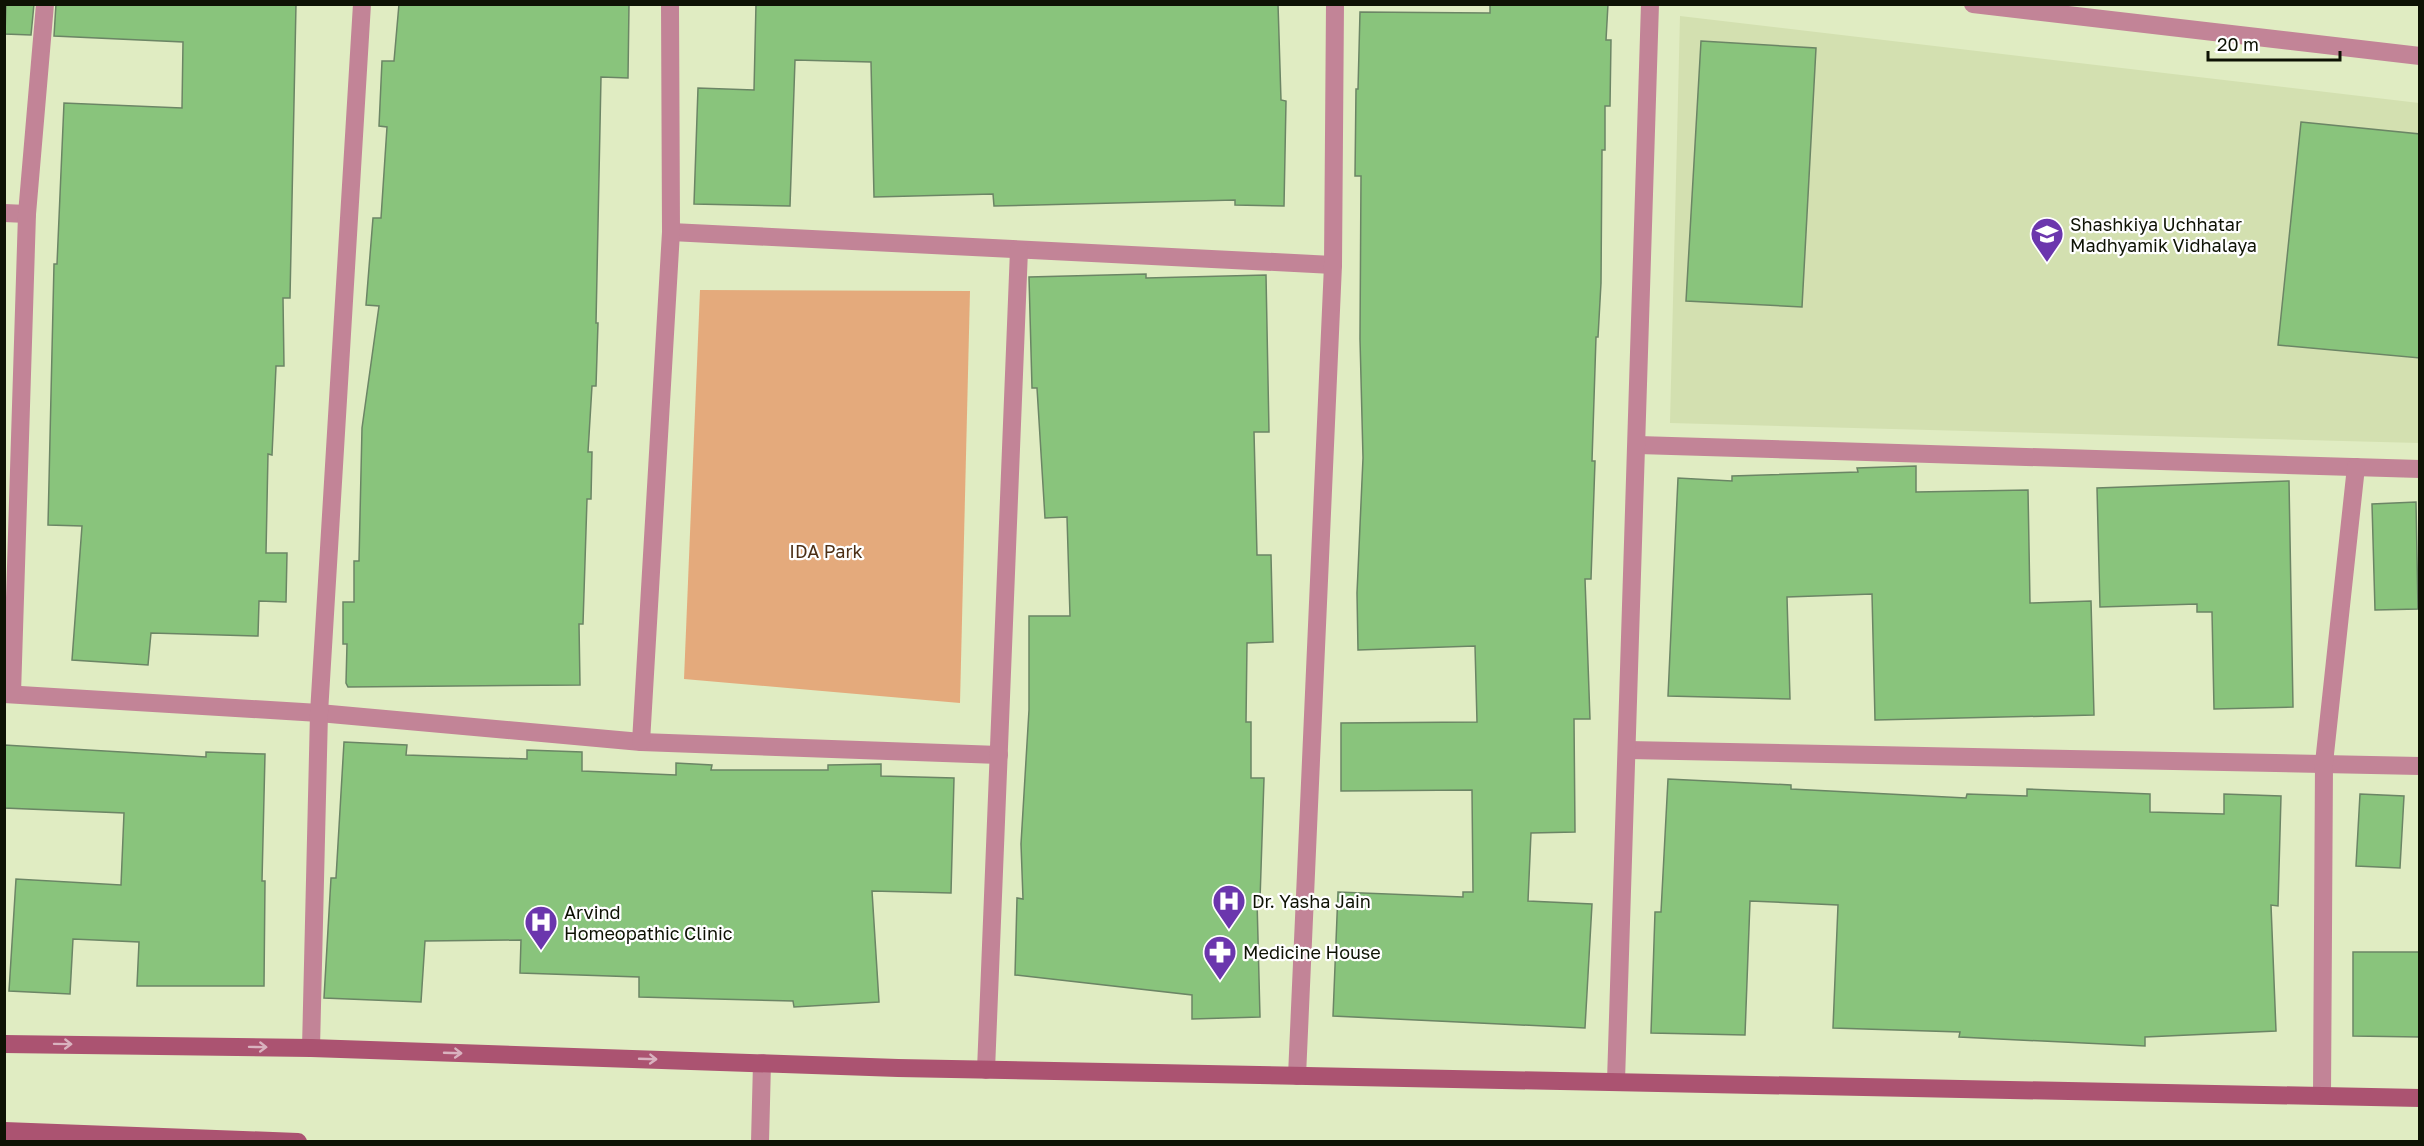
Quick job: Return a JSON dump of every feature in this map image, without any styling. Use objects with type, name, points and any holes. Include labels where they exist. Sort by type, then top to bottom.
[{"type":"street","points":[[45,4],[27,214],[8,694],[319,713],[641,742],[999,755]]},
{"type":"street","points":[[311,1048],[319,713],[362,4]]},
{"type":"street","points":[[641,742],[671,232],[670,4]]},
{"type":"street","points":[[1297,1076],[1333,265],[1335,4]]},
{"type":"street","points":[[1616,1082],[1638,445],[1650,4]]},
{"type":"street","points":[[1973,4],[2420,56]]},
{"type":"street","points":[[4,213],[27,214]]},
{"type":"street","points":[[671,232],[1333,265]]},
{"type":"street","points":[[986,1070],[1019,250]]},
{"type":"street","points":[[1638,445],[2420,469]]},
{"type":"street","points":[[2322,1096],[2324,763],[2356,467]]},
{"type":"street","points":[[1628,750],[2420,766]]},
{"type":"street","points":[[4,1044],[311,1048],[986,1070],[2420,1098]]},
{"type":"street","points":[[760,1142],[762,1063]]},
{"type":"street","points":[[4,1131],[298,1142]]},
{"type":"shaded area","name":"Shashkiya Uchhatar Madhyamik Vidhalaya","points":[[1680,16],[2419,103],[2419,443],[1670,423]]},
{"type":"green space","name":"IDA Park","points":[[700,290],[970,291],[960,703],[684,679]]},
{"type":"building","points":[[6,4],[34,4],[31,35],[5,34]]},
{"type":"building","points":[[56,4],[296,4],[290,298],[283,298],[284,366],[276,366],[272,455],[268,454],[266,553],[287,553],[286,602],[259,601],[258,636],[151,633],[148,665],[72,660],[82,526],[48,525],[54,264],[57,264],[64,103],[182,108],[183,42],[54,36]]},
{"type":"building","points":[[399,4],[629,4],[628,78],[601,77],[596,386],[592,386],[588,452],[592,452],[591,499],[587,499],[583,624],[579,624],[580,685],[348,687],[346,683],[347,644],[343,644],[343,602],[354,602],[354,561],[359,561],[362,428],[379,306],[366,305],[373,218],[381,218],[387,127],[379,126],[382,61],[394,61]]},
{"type":"building","points":[[756,4],[1278,4],[1281,100],[1286,101],[1284,206],[1235,205],[1235,200],[994,206],[993,194],[874,197],[871,62],[795,60],[790,206],[694,204],[698,88],[754,90]]},
{"type":"building","points":[[1490,4],[1608,4],[1606,40],[1611,40],[1610,106],[1605,106],[1605,150],[1602,150],[1601,283],[1598,337],[1596,337],[1591,579],[1585,579],[1590,719],[1574,719],[1575,832],[1531,833],[1528,901],[1592,904],[1585,1028],[1333,1016],[1338,892],[1463,897],[1463,892],[1473,892],[1472,790],[1341,791],[1341,723],[1477,722],[1475,646],[1358,650],[1357,593],[1363,458],[1360,339],[1361,176],[1355,176],[1360,12],[1490,13]]},
{"type":"building","points":[[1701,41],[1816,48],[1802,307],[1686,301]]},
{"type":"building","points":[[2301,122],[2420,134],[2420,358],[2278,345]]},
{"type":"building","points":[[1146,274],[1146,278],[1266,275],[1269,432],[1254,432],[1257,555],[1271,555],[1273,642],[1247,643],[1246,722],[1251,722],[1251,778],[1264,778],[1260,900],[1257,900],[1260,1017],[1192,1019],[1192,995],[1015,975],[1017,898],[1023,899],[1021,844],[1029,710],[1029,616],[1070,616],[1067,517],[1045,518],[1037,388],[1032,388],[1029,277]]},
{"type":"building","points":[[1916,466],[1916,492],[2028,490],[2030,603],[2091,601],[2094,715],[1875,720],[1872,594],[1787,597],[1790,699],[1668,696],[1678,478],[1732,481],[1732,476],[1858,472],[1857,468]]},
{"type":"building","points":[[2289,481],[2293,707],[2214,709],[2212,612],[2197,612],[2197,604],[2100,607],[2097,488]]},
{"type":"building","points":[[2416,502],[2418,609],[2375,610],[2372,504]]},
{"type":"building","points":[[344,742],[407,745],[406,755],[527,759],[527,750],[582,752],[582,771],[676,775],[676,763],[712,765],[711,770],[828,770],[828,765],[881,764],[881,776],[954,778],[951,893],[872,891],[879,1002],[794,1007],[793,1001],[639,997],[639,977],[520,973],[521,940],[425,941],[421,1002],[324,998],[331,878],[336,878]]},
{"type":"building","points":[[4,745],[206,757],[206,752],[265,754],[262,881],[265,881],[264,986],[137,986],[139,942],[73,939],[70,994],[9,991],[16,879],[121,885],[124,813],[4,808]]},
{"type":"building","points":[[1668,779],[1791,785],[1791,789],[1966,798],[1967,794],[2027,796],[2027,789],[2150,794],[2150,812],[2224,814],[2224,794],[2281,796],[2278,906],[2271,905],[2276,1031],[2145,1037],[2145,1046],[1959,1037],[1960,1032],[1833,1028],[1838,905],[1750,901],[1745,1035],[1651,1033],[1655,912],[1661,912]]},
{"type":"building","points":[[2360,794],[2404,796],[2400,868],[2356,866]]},
{"type":"building","points":[[2353,952],[2420,952],[2420,1037],[2353,1036]]},
{"type":"place","name":"Shashkiya Uchhatar Madhyamik Vidhalaya","points":[[2047,263]]},
{"type":"place","name":"Dr. Yasha Jain","points":[[1229,930]]},
{"type":"place","name":"Arvind Homeopathic Clinic","points":[[541,951]]},
{"type":"place","name":"Medicine House","points":[[1220,981]]}]
